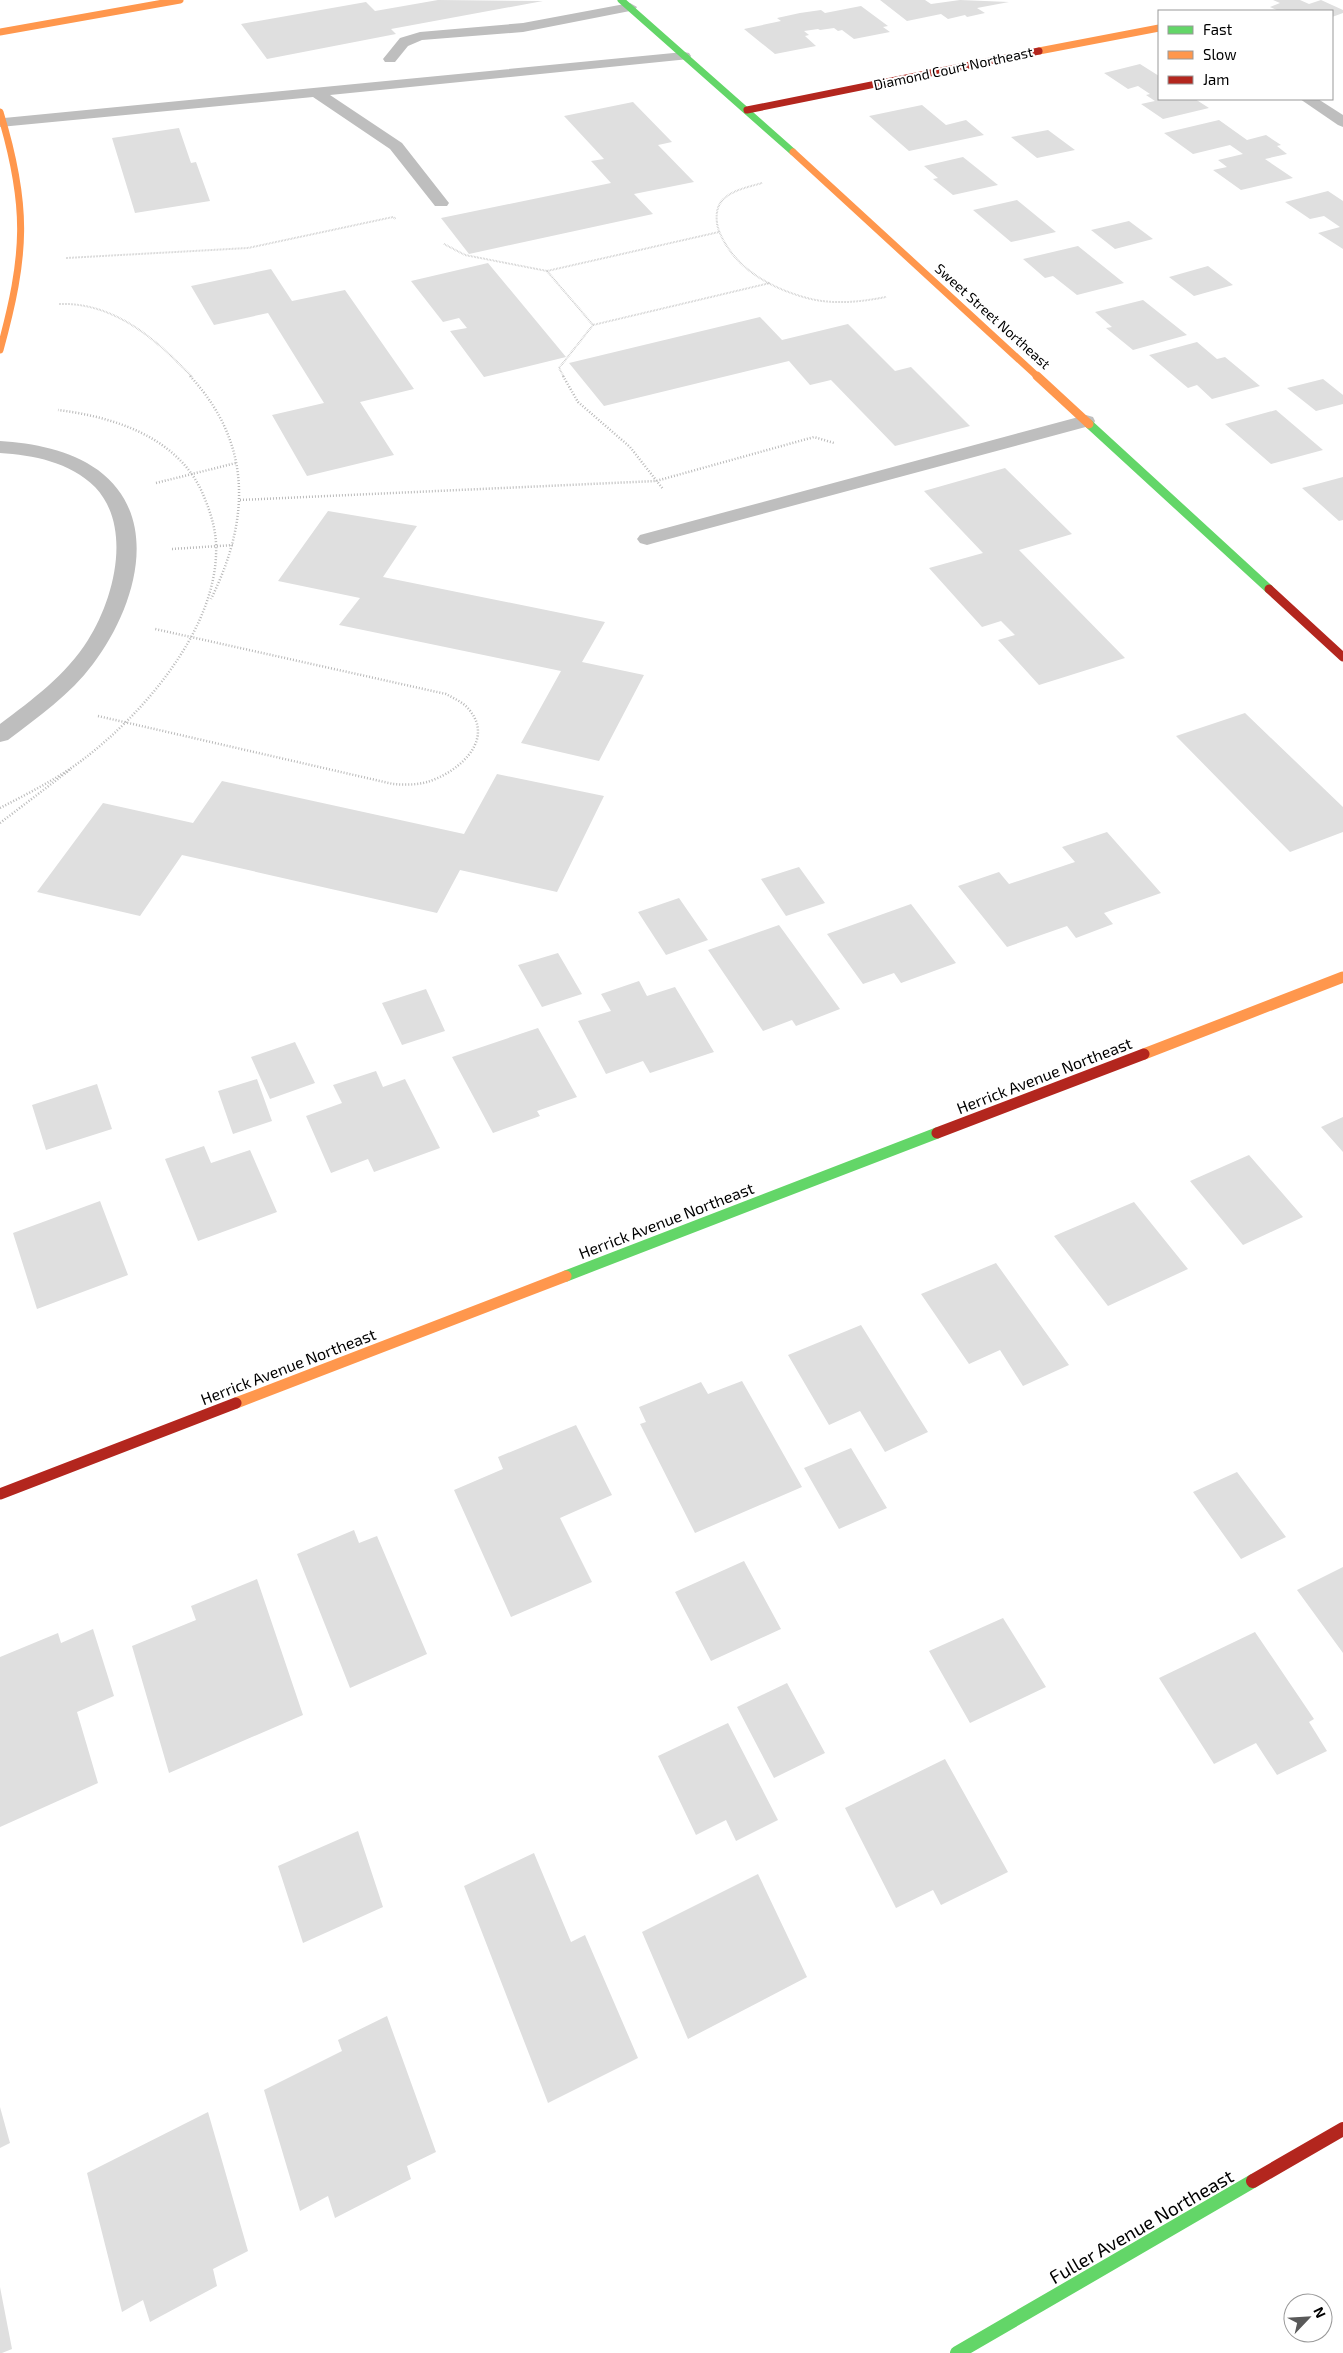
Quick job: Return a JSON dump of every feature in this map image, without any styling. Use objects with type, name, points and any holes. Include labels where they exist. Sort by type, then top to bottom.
[{"type":"street","points":[[0,32],[180,0]]},
{"type":"street","points":[[390,59],[404,42],[414,39],[459,32],[516,28],[625,4]]},
{"type":"street","name":"Sweet Street Northeast","points":[[625,4],[747,110],[1343,656]]},
{"type":"street","name":"Diamond Court Northeast","points":[[747,110],[1158,28]]},
{"type":"street","points":[[0,350],[9,301],[23,260],[25,229],[24,203],[17,163],[2,118],[315,92],[684,56]]},
{"type":"street","points":[[315,92],[396,146],[441,204]]},
{"type":"street","points":[[1310,100],[1343,122]]},
{"type":"street","points":[[647,539],[1086,421]]},
{"type":"street","points":[[0,447],[42,453],[69,462],[93,476],[111,494],[122,522],[126,552],[124,584],[111,619],[85,660],[43,703],[0,735]]},
{"type":"street","name":"Herrick Avenue Northeast","points":[[0,1494],[1343,977]]},
{"type":"street","name":"Fuller Avenue Northeast","points":[[958,2353],[1343,2129]]},
{"type":"path","points":[[814,172],[747,188],[722,201],[717,211],[716,221],[724,245],[734,259],[770,283],[807,298],[848,302],[869,301],[938,285]]},
{"type":"path","points":[[23,260],[248,248],[393,217],[401,222]]},
{"type":"path","points":[[441,243],[465,256],[546,271],[719,232]]},
{"type":"path","points":[[546,271],[593,325]]},
{"type":"path","points":[[693,527],[630,447],[578,402],[559,368],[593,325],[770,283]]},
{"type":"path","points":[[9,301],[86,305],[105,310],[152,340],[177,361],[214,408],[228,434],[236,463],[240,500],[234,545],[224,574],[207,604]]},
{"type":"path","points":[[240,500],[656,481],[814,438],[841,444]]},
{"type":"path","points":[[111,494],[236,463]]},
{"type":"path","points":[[126,552],[234,545]]},
{"type":"path","points":[[43,703],[388,784],[407,785],[426,782],[444,774],[460,764],[472,752],[478,739],[478,727],[473,714],[461,702],[446,694],[111,619]]},
{"type":"path","points":[[0,823],[84,758]]},
{"type":"building","points":[[438,0],[543,1],[391,29],[396,34],[267,59],[241,24],[366,2],[375,11]]},
{"type":"building","points":[[880,0],[925,0],[931,4],[960,0],[1009,2],[977,8],[985,13],[967,17],[965,15],[948,19],[941,14],[907,21]]},
{"type":"building","points":[[1273,0],[1300,0],[1309,4],[1321,0],[1343,10],[1343,13],[1333,17],[1333,10],[1277,10],[1270,7],[1280,3]]},
{"type":"building","points":[[861,6],[888,26],[883,27],[890,32],[854,39],[842,30],[838,31],[834,28],[804,31],[809,35],[805,36],[816,46],[775,54],[744,29],[781,21],[777,18],[800,13],[821,10],[825,13]]},
{"type":"building","points":[[1140,64],[1158,75],[1158,100],[1197,100],[1209,108],[1163,119],[1141,104],[1155,101],[1146,95],[1150,94],[1138,86],[1128,89],[1104,73]]},
{"type":"building","points":[[633,102],[672,142],[658,145],[694,182],[634,194],[653,214],[469,254],[441,218],[611,183],[591,161],[604,159],[564,116]]},
{"type":"building","points":[[922,105],[946,125],[966,120],[984,135],[909,151],[869,116]]},
{"type":"building","points":[[1219,120],[1247,140],[1266,135],[1281,145],[1277,146],[1287,154],[1265,159],[1293,178],[1241,190],[1213,170],[1227,167],[1218,160],[1243,154],[1230,145],[1193,154],[1164,133]]},
{"type":"building","points":[[179,128],[191,163],[196,162],[210,201],[135,213],[112,138]]},
{"type":"building","points":[[1048,130],[1075,150],[1037,158],[1011,137]]},
{"type":"building","points":[[963,157],[998,185],[953,195],[933,179],[938,178],[924,166]]},
{"type":"building","points":[[1328,191],[1343,201],[1343,249],[1318,233],[1340,227],[1324,216],[1310,219],[1285,202]]},
{"type":"building","points":[[1017,200],[1056,232],[1011,242],[973,210]]},
{"type":"building","points":[[1129,221],[1153,239],[1115,249],[1091,230]]},
{"type":"building","points":[[1078,246],[1124,283],[1077,295],[1053,276],[1045,278],[1023,259]]},
{"type":"building","points":[[488,263],[566,357],[484,377],[450,331],[467,328],[459,318],[443,322],[411,281]]},
{"type":"building","points":[[1208,266],[1233,285],[1194,296],[1169,277]]},
{"type":"building","points":[[271,269],[292,301],[345,290],[414,389],[360,402],[394,455],[307,476],[272,415],[324,403],[268,313],[214,325],[191,286]]},
{"type":"building","points":[[1143,300],[1187,335],[1133,350],[1106,328],[1112,327],[1095,312]]},
{"type":"building","points":[[760,317],[782,340],[848,324],[895,371],[911,367],[970,426],[895,446],[831,380],[810,385],[789,361],[604,406],[569,363]]},
{"type":"building","points":[[1197,342],[1217,359],[1225,357],[1260,386],[1212,399],[1197,385],[1188,388],[1149,355]]},
{"type":"building","points":[[1323,379],[1343,395],[1343,404],[1316,411],[1287,388]]},
{"type":"building","points":[[1276,410],[1323,450],[1271,464],[1225,424]]},
{"type":"building","points":[[1005,468],[1072,534],[1019,550],[1125,658],[1039,685],[998,640],[1015,635],[1001,621],[982,627],[929,568],[983,553],[924,491]]},
{"type":"building","points":[[1343,477],[1343,520],[1339,521],[1302,488]]},
{"type":"building","points":[[328,511],[417,526],[383,577],[605,622],[582,662],[644,675],[599,761],[521,743],[561,671],[339,625],[360,598],[278,581]]},
{"type":"building","points":[[1245,713],[1343,807],[1343,832],[1290,852],[1176,736]]},
{"type":"building","points":[[497,774],[604,796],[557,892],[460,870],[437,913],[182,855],[140,916],[37,892],[103,803],[193,823],[222,781],[464,834]]},
{"type":"building","points":[[1107,832],[1161,893],[1104,913],[1113,924],[1076,938],[1067,926],[1007,947],[958,886],[999,872],[1009,884],[1075,862],[1062,847]]},
{"type":"building","points":[[799,867],[825,903],[786,916],[761,879]]},
{"type":"building","points":[[679,898],[708,940],[666,955],[638,912]]},
{"type":"building","points":[[911,904],[956,963],[901,983],[894,973],[863,984],[827,934]]},
{"type":"building","points":[[779,925],[840,1009],[796,1026],[792,1020],[763,1031],[708,950]]},
{"type":"building","points":[[558,953],[582,994],[542,1007],[518,965]]},
{"type":"building","points":[[639,981],[647,996],[675,987],[714,1052],[650,1073],[643,1061],[606,1074],[578,1021],[611,1011],[601,994]]},
{"type":"building","points":[[426,989],[445,1031],[402,1045],[382,1003]]},
{"type":"building","points":[[538,1028],[577,1097],[537,1111],[540,1116],[493,1133],[452,1057]]},
{"type":"building","points":[[295,1042],[315,1083],[270,1099],[251,1057]]},
{"type":"building","points":[[376,1071],[383,1087],[405,1079],[440,1148],[374,1172],[368,1159],[331,1173],[306,1116],[342,1103],[333,1085]]},
{"type":"building","points":[[257,1079],[272,1121],[233,1134],[218,1091]]},
{"type":"building","points":[[97,1084],[112,1129],[46,1150],[32,1105]]},
{"type":"building","points":[[1343,1117],[1343,1152],[1321,1127]]},
{"type":"building","points":[[204,1146],[211,1163],[250,1150],[277,1212],[198,1241],[165,1159]]},
{"type":"building","points":[[1249,1155],[1303,1217],[1243,1245],[1190,1181]]},
{"type":"building","points":[[100,1201],[128,1275],[37,1309],[13,1233]]},
{"type":"building","points":[[1134,1202],[1188,1269],[1108,1306],[1054,1236]]},
{"type":"building","points":[[996,1263],[1069,1365],[1023,1386],[1000,1350],[969,1364],[921,1294]]},
{"type":"building","points":[[861,1325],[928,1432],[885,1452],[860,1411],[829,1425],[788,1355]]},
{"type":"building","points":[[742,1381],[802,1487],[695,1533],[640,1424],[646,1422],[639,1407],[701,1382],[708,1394]]},
{"type":"building","points":[[576,1425],[612,1495],[560,1518],[592,1582],[511,1617],[454,1490],[503,1469],[498,1457]]},
{"type":"building","points":[[851,1448],[887,1508],[839,1529],[804,1468]]},
{"type":"building","points":[[1237,1472],[1286,1537],[1241,1559],[1193,1492]]},
{"type":"building","points":[[354,1530],[359,1543],[377,1536],[427,1654],[350,1688],[297,1554]]},
{"type":"building","points":[[744,1561],[781,1629],[711,1661],[675,1592]]},
{"type":"building","points":[[1343,1567],[1343,1653],[1297,1590]]},
{"type":"building","points":[[257,1579],[303,1715],[169,1773],[132,1646],[196,1620],[191,1606]]},
{"type":"building","points":[[1003,1618],[1046,1687],[970,1723],[929,1651]]},
{"type":"building","points":[[93,1629],[114,1696],[77,1712],[98,1783],[0,1827],[0,1657],[58,1633],[61,1643]]},
{"type":"building","points":[[1255,1632],[1314,1719],[1309,1722],[1327,1751],[1277,1775],[1256,1743],[1214,1764],[1159,1678]]},
{"type":"building","points":[[787,1683],[825,1753],[774,1778],[737,1707]]},
{"type":"building","points":[[728,1723],[778,1820],[736,1841],[726,1820],[696,1835],[658,1756]]},
{"type":"building","points":[[945,1759],[1008,1872],[941,1905],[933,1890],[896,1908],[845,1808]]},
{"type":"building","points":[[358,1831],[383,1907],[303,1943],[278,1866]]},
{"type":"building","points":[[534,1853],[571,1942],[585,1935],[638,2058],[548,2103],[464,1886]]},
{"type":"building","points":[[758,1874],[807,1977],[688,2039],[642,1932]]},
{"type":"building","points":[[387,2016],[436,2152],[407,2166],[411,2179],[335,2218],[328,2196],[300,2211],[264,2090],[342,2051],[338,2040]]},
{"type":"building","points":[[0,2107],[10,2143],[0,2148]]},
{"type":"building","points":[[208,2112],[248,2251],[213,2269],[217,2286],[150,2322],[143,2300],[122,2312],[87,2173]]},
{"type":"building","points":[[0,2287],[12,2349],[2,2353],[0,2353]]},
{"type":"traffic: fast","points":[[621,0],[793,152]]},
{"type":"traffic: fast","points":[[1089,424],[1269,589]]},
{"type":"traffic: fast","points":[[566,1276],[937,1133]]},
{"type":"traffic: fast","points":[[957,2353],[1253,2181]]},
{"type":"traffic: slow","points":[[0,32],[180,0]]},
{"type":"traffic: slow","points":[[1039,51],[1158,28]]},
{"type":"traffic: slow","points":[[0,112],[17,176],[22,231],[16,286],[0,350]]},
{"type":"traffic: slow","points":[[793,152],[1089,424]]},
{"type":"traffic: slow","points":[[1144,1054],[1343,977]]},
{"type":"traffic: slow","points":[[236,1403],[566,1276]]},
{"type":"traffic: jam","points":[[747,110],[1039,51]]},
{"type":"traffic: jam","points":[[1269,589],[1343,657]]},
{"type":"traffic: jam","points":[[937,1133],[1144,1054]]},
{"type":"traffic: jam","points":[[0,1494],[236,1403]]},
{"type":"traffic: jam","points":[[1253,2181],[1343,2129]]}]
